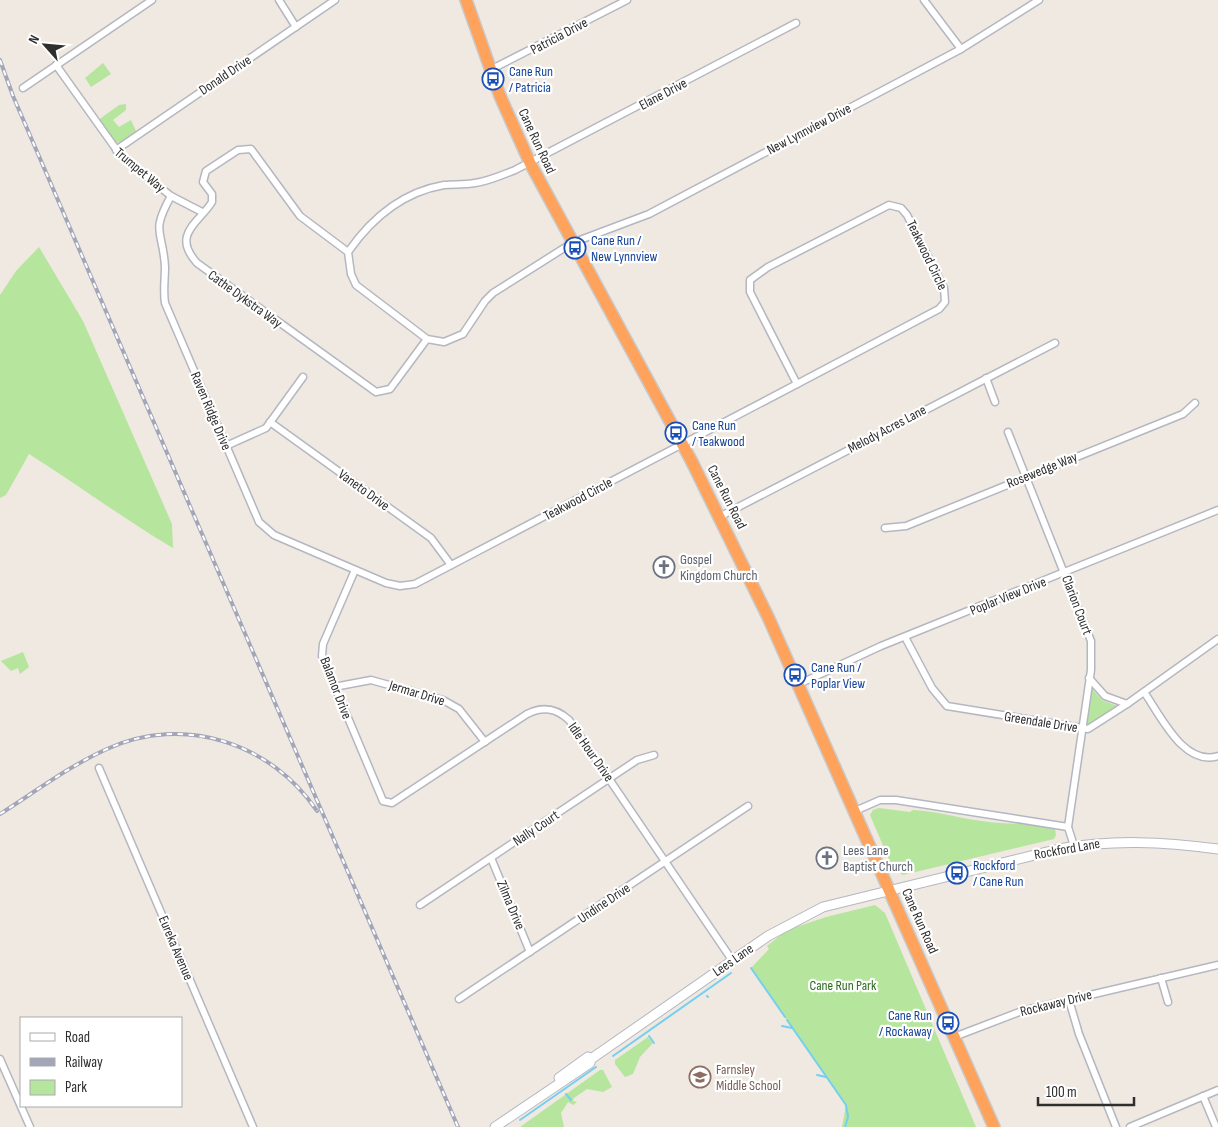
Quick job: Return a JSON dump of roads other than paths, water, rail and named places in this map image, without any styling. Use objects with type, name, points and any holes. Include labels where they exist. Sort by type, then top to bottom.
[{"type":"highway","name":"Cane Run Road","points":[[466,0],[490,70],[530,163],[721,516],[799,684],[994,1127]]},
{"type":"street","points":[[23,88],[152,0]]},
{"type":"street","points":[[279,0],[296,27]]},
{"type":"street","name":"Donald Drive","points":[[116,150],[335,0]]},
{"type":"street","name":"Patricia Drive","points":[[490,70],[627,0]]},
{"type":"street","points":[[924,0],[961,49]]},
{"type":"street","name":"New Lynnview Drive","points":[[427,339],[444,342],[458,338],[468,329],[485,301],[493,294],[572,243],[649,214],[961,49],[1039,0]]},
{"type":"street","name":"Elane Drive","points":[[530,163],[796,24]]},
{"type":"street","name":"Trumpet Way","points":[[56,65],[116,150],[129,163],[171,196],[202,212]]},
{"type":"street","name":"Cathe Dykstra Way","points":[[348,252],[300,216],[254,152],[246,148],[238,150],[206,171],[204,182],[213,198],[187,237],[188,252],[197,263],[371,389],[381,392],[390,389],[427,339]]},
{"type":"street","points":[[427,339],[356,285],[351,274],[348,252],[371,224],[385,211],[402,201],[421,192],[444,185],[473,184],[491,179],[530,163]]},
{"type":"street","name":"Raven Ridge Drive","points":[[171,196],[158,222],[158,237],[165,269],[165,303],[257,518],[264,528],[274,535],[355,570]]},
{"type":"street","name":"Teakwood Circle","points":[[355,570],[386,583],[405,586],[415,584],[939,310],[945,302],[944,288],[902,208],[893,204],[883,206],[768,267],[750,280],[750,292],[797,384]]},
{"type":"street","name":"Melody Acres Lane","points":[[721,516],[1055,343]]},
{"type":"street","points":[[226,446],[257,433],[270,422],[303,377]]},
{"type":"street","points":[[986,378],[995,402]]},
{"type":"street","name":"Rosewedge Way","points":[[885,528],[906,526],[1182,414],[1195,403]]},
{"type":"street","name":"Vaneto Drive","points":[[270,422],[431,538],[451,565]]},
{"type":"street","name":"Clarion Court","points":[[1008,432],[1089,632],[1092,648],[1090,678],[1068,827],[1074,846]]},
{"type":"street","name":"Poplar View Drive","points":[[799,684],[905,637],[1218,510]]},
{"type":"street","name":"Balamor Drive","points":[[355,570],[322,649],[324,663],[380,796],[383,801],[388,802]]},
{"type":"street","name":"Greendale Drive","points":[[905,637],[932,688],[947,706],[1082,728],[1092,728],[1218,638]]},
{"type":"street","points":[[1090,678],[1105,696],[1127,704]]},
{"type":"street","name":"Jermar Drive","points":[[334,687],[371,680],[443,700],[459,708],[485,742]]},
{"type":"street","points":[[1144,692],[1187,751],[1202,758],[1218,756]]},
{"type":"street","name":"Idle Hour Drive","points":[[388,802],[398,799],[527,714],[540,709],[554,710],[569,720],[732,960]]},
{"type":"street","name":"Nally Court","points":[[420,905],[637,760],[654,756]]},
{"type":"street","name":"Eureka Avenue","points":[[99,768],[253,1127]]},
{"type":"street","name":"Rockford Lane","points":[[855,811],[880,800],[896,800],[1068,827]]},
{"type":"street","name":"Undine Drive","points":[[459,999],[748,806]]},
{"type":"street","name":"Rockford Lane","points":[[889,890],[1074,846],[1143,842],[1218,849]]},
{"type":"street","name":"Zilma Drive","points":[[491,858],[530,952]]},
{"type":"street","name":"Lees Lane","points":[[495,1127],[590,1063],[591,1059],[779,929],[823,907],[889,890]]},
{"type":"street","name":"Rockaway Drive","points":[[954,1037],[1003,1017],[1218,965]]},
{"type":"street","points":[[1161,978],[1168,1002]]},
{"type":"street","points":[[1069,1000],[1079,1034],[1116,1127]]},
{"type":"street","name":"Lees Lane","points":[[488,1127],[588,1057],[591,1059]]},
{"type":"street","points":[[0,1059],[20,1104]]},
{"type":"street","points":[[1130,1127],[1218,1090]]},
{"type":"street","points":[[1203,1096],[1216,1127]]},
{"type":"street","points":[[21,1107],[30,1127]]},
{"type":"waterway","points":[[751,968],[785,1017]]},
{"type":"waterway","points":[[613,1056],[731,973]]},
{"type":"waterway","points":[[787,1020],[846,1105],[848,1117],[845,1127]]},
{"type":"waterway","points":[[782,1026],[792,1028]]},
{"type":"waterway","points":[[649,1036],[654,1043]]},
{"type":"waterway","points":[[520,1120],[596,1067]]},
{"type":"waterway","points":[[817,1075],[826,1077]]},
{"type":"waterway","points":[[566,1094],[571,1100]]},
{"type":"railway","points":[[0,60],[13,96],[458,1127]]},
{"type":"railway","points":[[0,814],[66,771],[107,749],[136,739],[166,734],[195,735],[224,741],[251,752],[276,768],[298,787],[317,811]]},
{"type":"place","name":"Cane Run / Patricia","points":[[493,79]]},
{"type":"place","name":"Cane Run / New Lynnview","points":[[575,248]]},
{"type":"place","name":"Cane Run / Teakwood","points":[[676,433]]},
{"type":"place","name":"Gospel Kingdom Church","points":[[664,567]]},
{"type":"place","name":"Cane Run / Poplar View","points":[[795,675]]},
{"type":"place","name":"Lees Lane Baptist Church","points":[[827,858]]},
{"type":"place","name":"Rockford / Cane Run","points":[[957,873]]},
{"type":"place","name":"Cane Run / Rockaway","points":[[948,1023]]},
{"type":"place","name":"Farnsley Middle School","points":[[700,1077]]},
{"type":"park label","name":"Cane Run Park","points":[[843,985]]}]
